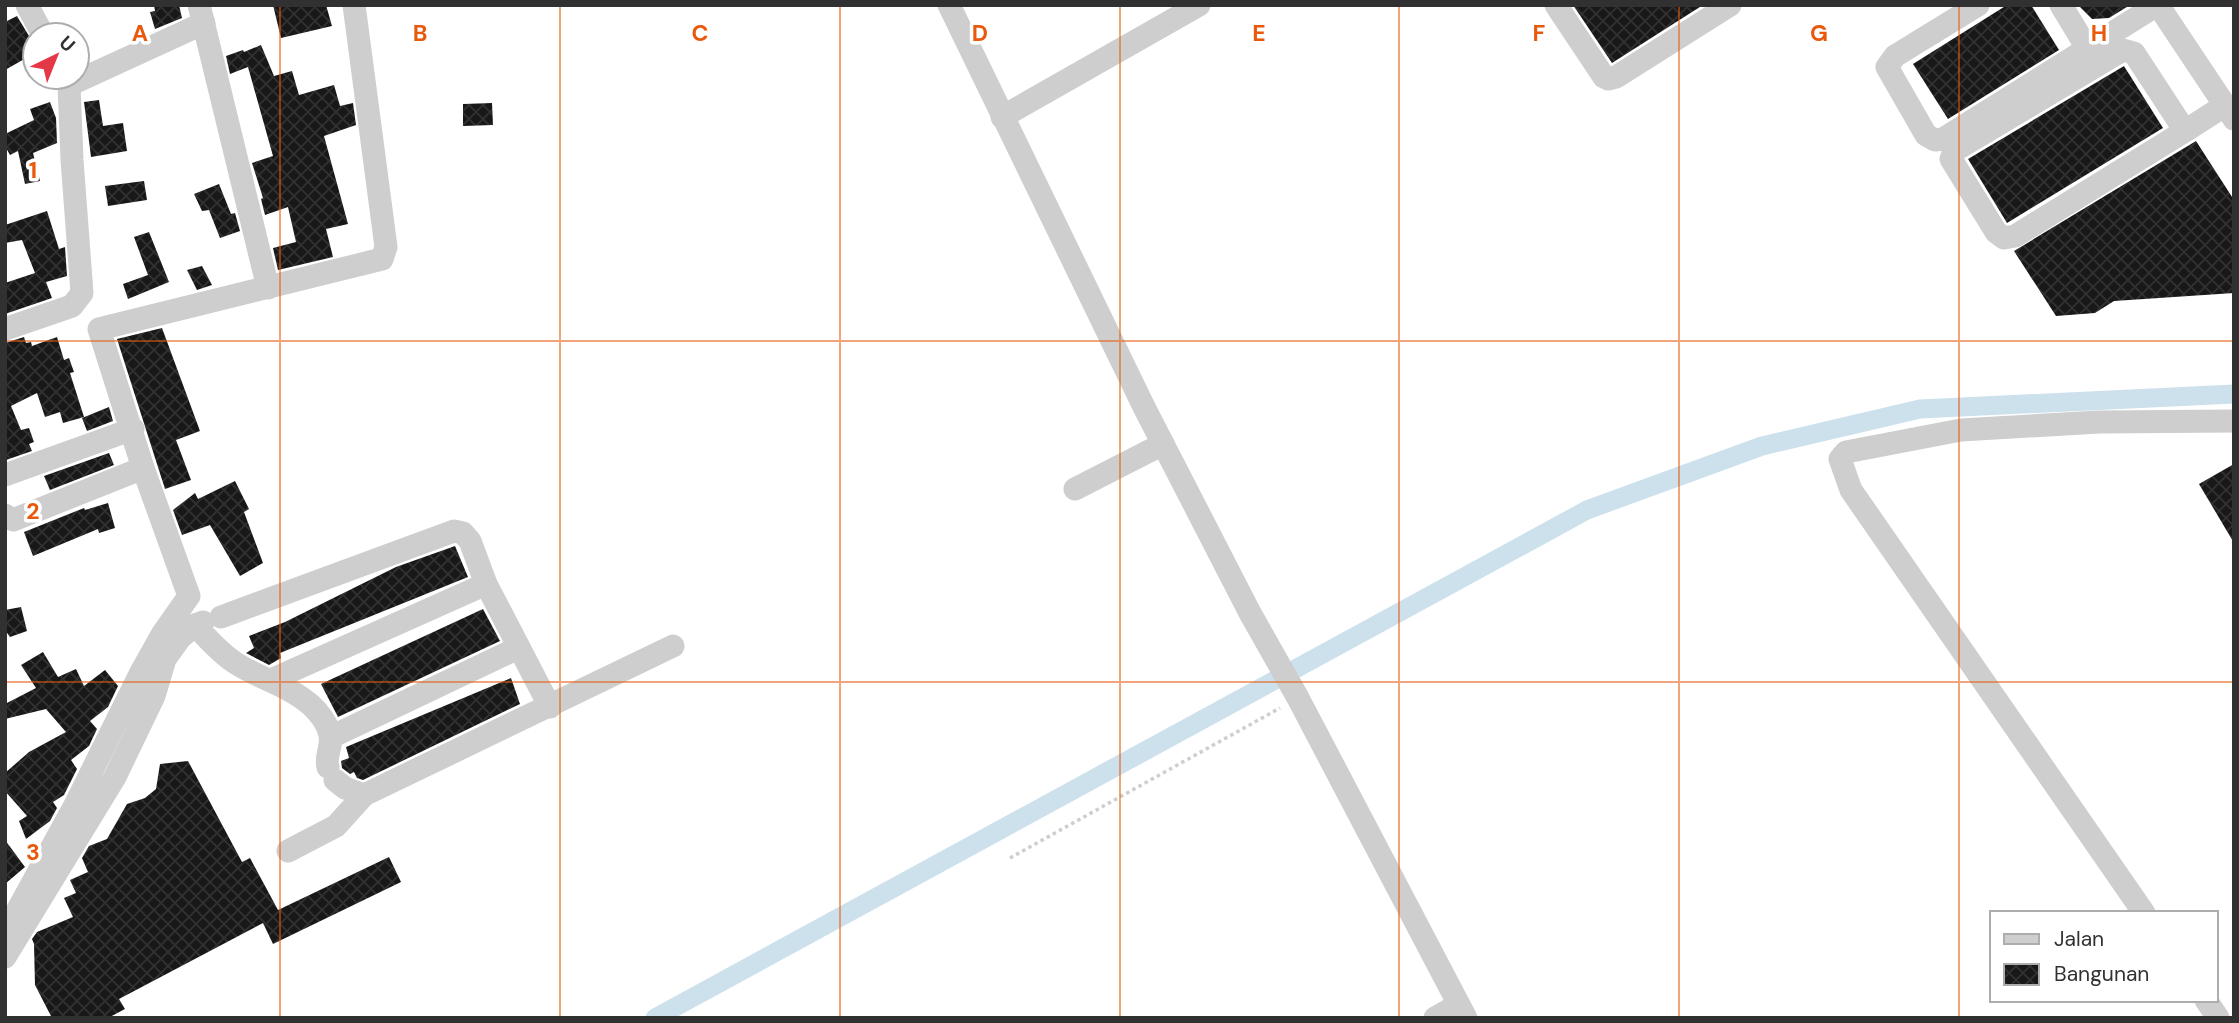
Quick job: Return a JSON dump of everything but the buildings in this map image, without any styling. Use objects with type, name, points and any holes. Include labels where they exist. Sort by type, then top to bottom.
[{"type":"street","points":[[27,5],[36,21]]},
{"type":"street","points":[[5,933],[81,794],[140,674],[163,633],[189,596],[143,468],[133,429],[103,343],[101,327],[382,259],[386,247],[354,5]]},
{"type":"street","points":[[949,5],[1163,444],[1462,1012],[1435,1018]]},
{"type":"street","points":[[1002,117],[1199,5]]},
{"type":"street","points":[[1556,5],[1604,77],[1608,79],[1616,77],[1730,5]]},
{"type":"street","points":[[1978,5],[1895,56],[1887,67],[1926,135],[1935,140],[1943,139],[2157,5],[2229,113],[2185,131],[2015,236],[2004,238],[1996,232],[1951,159],[1954,151],[2123,51],[2134,53],[2185,131]]},
{"type":"street","points":[[2061,5],[2087,48]]},
{"type":"street","points":[[91,69],[202,14],[268,288]]},
{"type":"street","points":[[5,329],[72,306],[82,293],[68,91]]},
{"type":"street","points":[[2143,911],[1851,490],[1840,459],[1846,452],[1961,430],[2099,422],[2234,421]]},
{"type":"street","points":[[5,475],[133,429]]},
{"type":"street","points":[[1075,489],[1163,444]]},
{"type":"street","points":[[5,515],[13,520],[143,468]]},
{"type":"street","points":[[5,957],[115,777],[154,696],[165,659],[180,638],[206,621],[454,531],[463,533],[470,541],[486,584],[550,707]]},
{"type":"street","points":[[271,680],[486,584]]},
{"type":"street","points":[[206,621],[215,646],[235,663],[271,680],[318,713],[326,723],[331,737],[327,762],[332,774],[345,788],[364,795]]},
{"type":"street","points":[[288,851],[336,825],[364,795],[673,646]]},
{"type":"street","points":[[331,737],[518,648]]},
{"type":"street","points":[[2207,1002],[2218,1018]]},
{"type":"path","points":[[1010,858],[1296,696]]},
{"type":"waterway","points":[[655,1018],[1587,510],[1762,446],[1920,409],[2234,394]]}]
